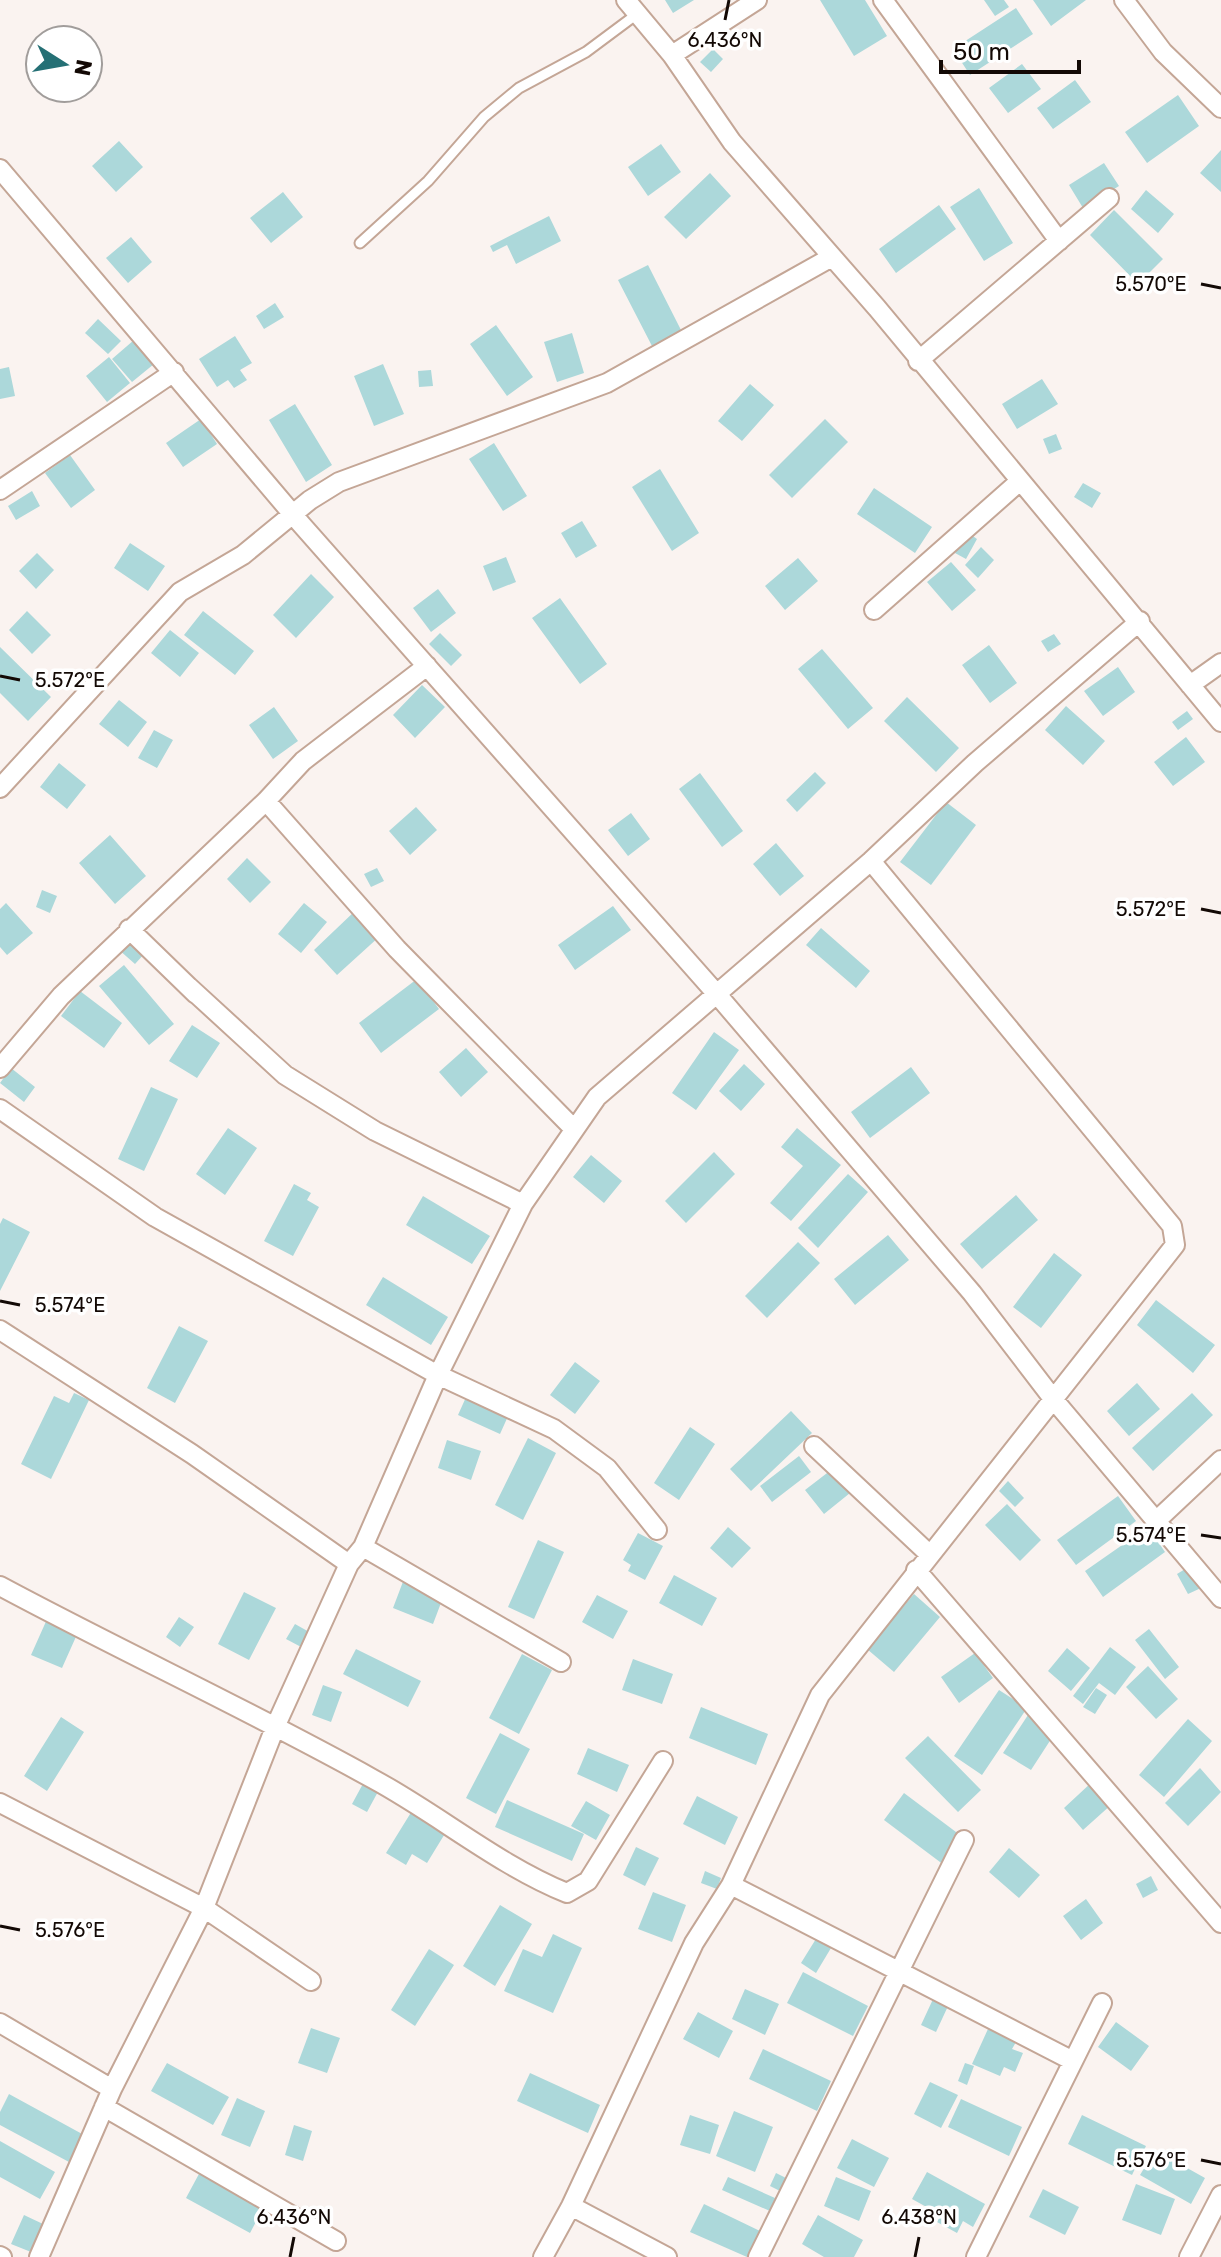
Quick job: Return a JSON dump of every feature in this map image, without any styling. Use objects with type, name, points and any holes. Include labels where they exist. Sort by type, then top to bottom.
[{"type":"street","points":[[672,55],[757,0]]},
{"type":"street","points":[[883,0],[1059,241]]},
{"type":"street","points":[[1124,0],[1163,52],[1221,108]]},
{"type":"street","points":[[632,7],[672,55],[732,142],[1140,621],[1221,722]]},
{"type":"street","points":[[0,169],[293,514],[715,992],[972,1293],[1054,1400],[1221,1598]]},
{"type":"street","points":[[918,361],[1109,198]]},
{"type":"street","points":[[0,788],[180,592],[243,555],[339,482],[607,383],[832,257]]},
{"type":"street","points":[[0,490],[174,372]]},
{"type":"street","points":[[874,610],[1020,481]]},
{"type":"street","points":[[39,2257],[112,2089],[204,1908],[276,1725],[349,1564],[363,1547],[438,1375],[523,1204],[597,1097],[715,992],[871,861],[975,763],[1140,621]]},
{"type":"street","points":[[1190,685],[1221,663]]},
{"type":"street","points":[[0,1068],[61,996],[266,801],[303,761],[427,666]]},
{"type":"street","points":[[266,801],[397,949],[574,1129]]},
{"type":"street","points":[[543,2257],[571,2206],[694,1943],[731,1885],[820,1695],[916,1570],[1172,1251],[1174,1230],[871,861]]},
{"type":"street","points":[[129,929],[248,1045]]},
{"type":"street","points":[[189,987],[285,1075],[375,1131],[523,1204]]},
{"type":"street","points":[[0,1109],[155,1217],[438,1375],[554,1429],[607,1468],[657,1530]]},
{"type":"street","points":[[0,1330],[192,1454],[349,1564]]},
{"type":"street","points":[[814,1446],[929,1554]]},
{"type":"street","points":[[1156,1521],[1221,1460]]},
{"type":"street","points":[[363,1547],[561,1662]]},
{"type":"street","points":[[916,1570],[1221,1923]]},
{"type":"street","points":[[0,1586],[139,1660],[276,1725],[418,1803],[544,1884],[567,1893],[588,1881],[663,1761]]},
{"type":"street","points":[[0,1803],[204,1908],[311,1981]]},
{"type":"street","points":[[758,2257],[896,1971],[964,1840]]},
{"type":"street","points":[[731,1885],[1073,2061]]},
{"type":"street","points":[[976,2257],[1102,2003]]},
{"type":"street","points":[[0,2023],[112,2089]]},
{"type":"street","points":[[104,2107],[336,2241]]},
{"type":"street","points":[[1189,2257],[1221,2195]]},
{"type":"street","points":[[571,2206],[667,2257]]},
{"type":"lane","points":[[360,243],[428,181],[484,117],[519,88],[586,52],[632,7]]},
{"type":"building","points":[[665,0],[694,0],[673,13]]},
{"type":"building","points":[[820,0],[865,0],[887,36],[854,56]]},
{"type":"building","points":[[984,0],[1004,0],[1009,7],[995,16]]},
{"type":"building","points":[[1033,0],[1086,0],[1051,26]]},
{"type":"building","points":[[1016,8],[1033,34],[970,75],[953,49]]},
{"type":"building","points":[[713,49],[723,59],[711,72],[700,62]]},
{"type":"building","points":[[1022,64],[1041,89],[1008,113],[989,88]]},
{"type":"building","points":[[1075,80],[1091,102],[1053,129],[1037,108]]},
{"type":"building","points":[[1178,95],[1199,126],[1147,163],[1125,132]]},
{"type":"building","points":[[119,141],[143,167],[116,192],[92,166]]},
{"type":"building","points":[[661,144],[681,172],[648,196],[628,167]]},
{"type":"building","points":[[1221,150],[1221,192],[1200,173]]},
{"type":"building","points":[[1104,163],[1119,186],[1083,208],[1069,185]]},
{"type":"building","points":[[710,173],[731,196],[686,239],[664,217]]},
{"type":"building","points":[[979,188],[1013,243],[984,261],[950,207]]},
{"type":"building","points":[[1146,190],[1174,214],[1158,233],[1131,209]]},
{"type":"building","points":[[283,192],[303,217],[271,243],[250,218]]},
{"type":"building","points":[[939,205],[956,229],[896,273],[879,249]]},
{"type":"building","points":[[1114,210],[1163,259],[1138,284],[1090,235]]},
{"type":"building","points":[[549,216],[561,241],[516,264],[507,245],[493,252],[490,246]]},
{"type":"building","points":[[131,237],[152,262],[128,283],[106,258]]},
{"type":"building","points":[[648,265],[681,330],[652,346],[618,280]]},
{"type":"building","points":[[275,303],[284,317],[264,329],[256,316]]},
{"type":"building","points":[[98,319],[121,341],[108,354],[85,333]]},
{"type":"building","points":[[496,325],[533,377],[507,396],[470,344]]},
{"type":"building","points":[[572,333],[584,373],[557,382],[544,342]]},
{"type":"building","points":[[235,336],[252,363],[240,370],[247,380],[234,388],[228,380],[217,387],[199,359]]},
{"type":"building","points":[[134,340],[154,364],[132,382],[112,359]]},
{"type":"building","points":[[109,357],[130,383],[107,402],[86,376]]},
{"type":"building","points":[[383,364],[404,414],[374,426],[354,376]]},
{"type":"building","points":[[9,367],[15,396],[0,399],[0,369]]},
{"type":"building","points":[[431,370],[433,386],[419,387],[418,371]]},
{"type":"building","points":[[1042,379],[1058,404],[1017,429],[1002,404]]},
{"type":"building","points":[[750,384],[774,405],[742,441],[718,421]]},
{"type":"building","points":[[295,404],[332,465],[306,482],[269,420]]},
{"type":"building","points":[[201,419],[217,444],[183,467],[166,443]]},
{"type":"building","points":[[825,419],[848,442],[792,498],[769,475]]},
{"type":"building","points":[[1056,434],[1062,449],[1049,454],[1043,439]]},
{"type":"building","points":[[494,443],[527,496],[503,511],[469,459]]},
{"type":"building","points":[[70,455],[95,490],[71,508],[45,473]]},
{"type":"building","points":[[660,469],[699,533],[672,551],[632,487]]},
{"type":"building","points":[[1083,483],[1101,493],[1092,508],[1074,497]]},
{"type":"building","points":[[874,488],[932,527],[915,553],[857,514]]},
{"type":"building","points":[[32,491],[40,506],[16,520],[8,506]]},
{"type":"building","points":[[582,521],[597,546],[576,558],[561,533]]},
{"type":"building","points":[[967,532],[977,539],[966,559],[955,553]]},
{"type":"building","points":[[130,543],[165,566],[148,591],[114,568]]},
{"type":"building","points":[[981,547],[994,560],[978,578],[965,565]]},
{"type":"building","points":[[37,553],[54,570],[36,589],[19,571]]},
{"type":"building","points":[[506,557],[516,582],[493,591],[483,566]]},
{"type":"building","points":[[798,558],[818,581],[785,610],[765,586]]},
{"type":"building","points":[[951,562],[976,590],[952,611],[927,582]]},
{"type":"building","points":[[311,574],[334,597],[296,638],[273,615]]},
{"type":"building","points":[[438,589],[456,613],[431,632],[413,608]]},
{"type":"building","points":[[560,598],[607,664],[580,684],[532,618]]},
{"type":"building","points":[[27,611],[51,635],[32,654],[9,630]]},
{"type":"building","points":[[203,611],[254,651],[235,675],[184,635]]},
{"type":"building","points":[[170,630],[199,653],[180,677],[151,653]]},
{"type":"building","points":[[440,633],[462,655],[451,666],[429,644]]},
{"type":"building","points":[[1054,634],[1061,644],[1048,652],[1041,641]]},
{"type":"building","points":[[989,645],[1017,683],[990,703],[962,665]]},
{"type":"building","points":[[0,647],[51,697],[28,721],[0,693]]},
{"type":"building","points":[[822,649],[873,708],[848,729],[798,669]]},
{"type":"building","points":[[1118,667],[1135,692],[1103,716],[1084,691]]},
{"type":"building","points":[[422,685],[445,707],[415,738],[393,715]]},
{"type":"building","points":[[907,697],[959,748],[936,772],[884,721]]},
{"type":"building","points":[[119,700],[147,722],[128,747],[99,724]]},
{"type":"building","points":[[1066,706],[1105,741],[1083,765],[1045,730]]},
{"type":"building","points":[[274,707],[298,741],[273,759],[249,725]]},
{"type":"building","points":[[1187,711],[1193,719],[1178,730],[1172,722]]},
{"type":"building","points":[[154,730],[173,740],[157,768],[138,758]]},
{"type":"building","points":[[1186,737],[1205,762],[1173,786],[1154,762]]},
{"type":"building","points":[[59,763],[86,785],[67,809],[40,787]]},
{"type":"building","points":[[815,772],[826,783],[797,812],[786,800]]},
{"type":"building","points":[[700,773],[743,831],[722,847],[679,789]]},
{"type":"building","points":[[946,802],[976,825],[931,885],[900,862]]},
{"type":"building","points":[[416,807],[437,830],[410,855],[389,831]]},
{"type":"building","points":[[631,813],[650,839],[628,856],[608,830]]},
{"type":"building","points":[[110,835],[146,876],[115,904],[79,863]]},
{"type":"building","points":[[776,843],[804,876],[780,896],[753,864]]},
{"type":"building","points":[[247,858],[271,882],[250,903],[227,879]]},
{"type":"building","points":[[377,868],[384,881],[371,887],[364,874]]},
{"type":"building","points":[[42,890],[57,896],[50,913],[36,907]]},
{"type":"building","points":[[6,903],[33,933],[7,955],[0,947],[0,909]]},
{"type":"building","points":[[304,903],[327,922],[301,953],[278,934]]},
{"type":"building","points":[[613,906],[631,930],[575,970],[558,945]]},
{"type":"building","points":[[356,910],[380,936],[337,975],[314,950]]},
{"type":"building","points":[[821,928],[870,971],[856,988],[806,945]]},
{"type":"building","points":[[128,938],[145,953],[135,964],[118,949]]},
{"type":"building","points":[[124,965],[174,1024],[149,1045],[99,986]]},
{"type":"building","points":[[417,979],[439,1009],[381,1053],[359,1023]]},
{"type":"building","points":[[80,991],[122,1023],[104,1048],[61,1016]]},
{"type":"building","points":[[192,1025],[220,1043],[197,1078],[169,1061]]},
{"type":"building","points":[[714,1032],[739,1050],[696,1110],[672,1093]]},
{"type":"building","points":[[466,1048],[488,1072],[461,1097],[439,1072]]},
{"type":"building","points":[[744,1064],[765,1084],[741,1111],[719,1091]]},
{"type":"building","points":[[911,1067],[930,1093],[870,1138],[851,1112]]},
{"type":"building","points":[[11,1068],[35,1087],[24,1102],[0,1083]]},
{"type":"building","points":[[151,1087],[178,1099],[144,1171],[118,1159]]},
{"type":"building","points":[[228,1128],[257,1148],[225,1195],[196,1174]]},
{"type":"building","points":[[797,1128],[841,1165],[791,1221],[770,1203],[803,1166],[781,1147]]},
{"type":"building","points":[[714,1152],[735,1174],[686,1223],[665,1201]]},
{"type":"building","points":[[591,1155],[622,1181],[604,1203],[573,1177]]},
{"type":"building","points":[[848,1174],[868,1192],[818,1248],[798,1228]]},
{"type":"building","points":[[294,1184],[311,1193],[307,1200],[319,1207],[293,1256],[264,1241]]},
{"type":"building","points":[[1016,1195],[1038,1220],[982,1269],[960,1244]]},
{"type":"building","points":[[423,1196],[490,1236],[472,1264],[406,1225]]},
{"type":"building","points":[[3,1218],[30,1232],[0,1291],[0,1224]]},
{"type":"building","points":[[888,1235],[909,1260],[855,1305],[834,1279]]},
{"type":"building","points":[[798,1242],[820,1263],[767,1318],[745,1296]]},
{"type":"building","points":[[1054,1253],[1082,1275],[1041,1328],[1013,1307]]},
{"type":"building","points":[[383,1277],[448,1317],[431,1345],[366,1305]]},
{"type":"building","points":[[1156,1300],[1215,1345],[1193,1373],[1137,1325]]},
{"type":"building","points":[[179,1326],[208,1341],[175,1403],[147,1388]]},
{"type":"building","points":[[575,1362],[600,1381],[575,1414],[550,1395]]},
{"type":"building","points":[[1137,1383],[1160,1409],[1129,1436],[1107,1411]]},
{"type":"building","points":[[74,1393],[89,1400],[51,1479],[21,1464],[54,1396],[69,1403]]},
{"type":"building","points":[[1192,1393],[1213,1415],[1153,1471],[1132,1448]]},
{"type":"building","points":[[467,1395],[509,1414],[500,1434],[458,1415]]},
{"type":"building","points":[[791,1411],[812,1433],[751,1491],[730,1469]]},
{"type":"building","points":[[690,1427],[715,1444],[679,1500],[654,1483]]},
{"type":"building","points":[[528,1438],[556,1453],[523,1520],[495,1505]]},
{"type":"building","points":[[447,1440],[481,1451],[471,1480],[438,1468]]},
{"type":"building","points":[[799,1456],[811,1472],[772,1502],[760,1486]]},
{"type":"building","points":[[831,1470],[850,1493],[824,1514],[805,1490]]},
{"type":"building","points":[[1008,1481],[1024,1498],[1015,1507],[999,1491]]},
{"type":"building","points":[[1118,1496],[1136,1521],[1076,1565],[1057,1540]]},
{"type":"building","points":[[1007,1504],[1041,1540],[1020,1561],[985,1525]]},
{"type":"building","points":[[728,1527],[751,1548],[732,1568],[710,1548]]},
{"type":"building","points":[[1148,1527],[1165,1552],[1103,1597],[1085,1571]]},
{"type":"building","points":[[638,1533],[663,1546],[645,1580],[628,1571],[631,1565],[623,1560]]},
{"type":"building","points":[[538,1540],[564,1552],[534,1619],[508,1607]]},
{"type":"building","points":[[1190,1566],[1201,1588],[1188,1594],[1177,1574]]},
{"type":"building","points":[[674,1575],[717,1598],[702,1626],[659,1603]]},
{"type":"building","points":[[404,1579],[444,1595],[433,1624],[393,1608]]},
{"type":"building","points":[[244,1592],[276,1608],[249,1660],[218,1644]]},
{"type":"building","points":[[914,1594],[940,1617],[894,1672],[867,1649]]},
{"type":"building","points":[[597,1595],[628,1611],[613,1639],[582,1622]]},
{"type":"building","points":[[48,1617],[79,1630],[62,1668],[31,1655]]},
{"type":"building","points":[[179,1617],[194,1627],[180,1647],[166,1637]]},
{"type":"building","points":[[295,1624],[311,1633],[303,1648],[286,1639]]},
{"type":"building","points":[[1149,1629],[1179,1667],[1165,1679],[1135,1640]]},
{"type":"building","points":[[1110,1647],[1136,1667],[1115,1695],[1099,1683],[1083,1704],[1073,1696]]},
{"type":"building","points":[[1067,1648],[1090,1668],[1071,1691],[1048,1671]]},
{"type":"building","points":[[356,1649],[421,1681],[408,1707],[343,1674]]},
{"type":"building","points":[[975,1653],[993,1678],[959,1703],[941,1677]]},
{"type":"building","points":[[522,1654],[552,1670],[519,1734],[489,1718]]},
{"type":"building","points":[[633,1659],[673,1674],[662,1704],[622,1690]]},
{"type":"building","points":[[1148,1666],[1178,1699],[1156,1719],[1126,1687]]},
{"type":"building","points":[[323,1685],[342,1692],[331,1722],[312,1715]]},
{"type":"building","points":[[1096,1688],[1107,1695],[1095,1714],[1083,1707]]},
{"type":"building","points":[[999,1690],[1027,1708],[982,1775],[954,1756]]},
{"type":"building","points":[[701,1707],[768,1734],[756,1765],[689,1738]]},
{"type":"building","points":[[1028,1715],[1055,1733],[1031,1770],[1003,1753]]},
{"type":"building","points":[[61,1717],[84,1732],[47,1791],[24,1776]]},
{"type":"building","points":[[1188,1719],[1212,1741],[1164,1797],[1139,1775]]},
{"type":"building","points":[[500,1733],[530,1749],[496,1814],[466,1798]]},
{"type":"building","points":[[928,1736],[981,1790],[958,1812],[905,1758]]},
{"type":"building","points":[[588,1748],[629,1765],[617,1792],[577,1774]]},
{"type":"building","points":[[1200,1768],[1221,1792],[1188,1826],[1165,1803]]},
{"type":"building","points":[[365,1780],[380,1788],[367,1812],[352,1804]]},
{"type":"building","points":[[1092,1782],[1112,1804],[1083,1830],[1064,1808]]},
{"type":"building","points":[[904,1793],[964,1838],[944,1865],[884,1820]]},
{"type":"building","points":[[697,1796],[738,1817],[725,1845],[683,1824]]},
{"type":"building","points":[[507,1800],[584,1834],[572,1861],[495,1827]]},
{"type":"building","points":[[586,1801],[610,1815],[596,1840],[571,1826]]},
{"type":"building","points":[[415,1806],[449,1827],[427,1863],[412,1854],[406,1865],[386,1853]]},
{"type":"building","points":[[636,1847],[659,1858],[645,1886],[623,1875]]},
{"type":"building","points":[[1009,1848],[1040,1875],[1019,1898],[989,1872]]},
{"type":"building","points":[[705,1871],[721,1878],[717,1889],[701,1883]]},
{"type":"building","points":[[1151,1876],[1158,1890],[1143,1898],[1136,1884]]},
{"type":"building","points":[[653,1892],[686,1905],[672,1942],[638,1929]]},
{"type":"building","points":[[1086,1899],[1103,1923],[1081,1940],[1063,1916]]},
{"type":"building","points":[[500,1905],[532,1924],[495,1986],[463,1966]]},
{"type":"building","points":[[553,1934],[582,1948],[553,2013],[504,1991],[523,1949],[542,1957]]},
{"type":"building","points":[[819,1934],[834,1943],[816,1973],[801,1963]]},
{"type":"building","points":[[429,1949],[454,1965],[415,2026],[391,2010]]},
{"type":"building","points":[[803,1972],[868,2006],[853,2036],[787,2003]]},
{"type":"building","points":[[745,1989],[779,2004],[765,2035],[732,2019]]},
{"type":"building","points":[[934,1997],[949,2004],[936,2032],[921,2025]]},
{"type":"building","points":[[698,2012],[733,2031],[719,2058],[683,2039]]},
{"type":"building","points":[[1116,2022],[1149,2046],[1131,2071],[1098,2047]]},
{"type":"building","points":[[311,2028],[340,2038],[327,2073],[298,2063]]},
{"type":"building","points":[[988,2029],[1016,2042],[1012,2049],[1023,2053],[1015,2072],[1004,2067],[1000,2076],[972,2064]]},
{"type":"building","points":[[763,2049],[831,2081],[817,2111],[749,2079]]},
{"type":"building","points":[[167,2063],[229,2097],[213,2125],[151,2091]]},
{"type":"building","points":[[965,2063],[974,2066],[967,2085],[958,2081]]},
{"type":"building","points":[[530,2073],[600,2105],[588,2133],[517,2101]]},
{"type":"building","points":[[930,2082],[958,2095],[941,2128],[914,2114]]},
{"type":"building","points":[[9,2094],[84,2135],[69,2162],[0,2125],[0,2112]]},
{"type":"building","points":[[237,2098],[265,2111],[250,2147],[221,2135]]},
{"type":"building","points":[[961,2099],[1022,2127],[1009,2156],[948,2127]]},
{"type":"building","points":[[734,2111],[773,2127],[755,2172],[716,2156]]},
{"type":"building","points":[[690,2115],[719,2125],[710,2154],[680,2145]]},
{"type":"building","points":[[1082,2115],[1146,2146],[1132,2175],[1068,2144]]},
{"type":"building","points":[[294,2125],[312,2131],[303,2161],[285,2155]]},
{"type":"building","points":[[852,2139],[889,2158],[874,2187],[837,2168]]},
{"type":"building","points":[[0,2141],[55,2172],[40,2199],[0,2177]]},
{"type":"building","points":[[1155,2150],[1205,2178],[1191,2204],[1140,2175]]},
{"type":"building","points":[[200,2172],[264,2207],[250,2233],[186,2198]]},
{"type":"building","points":[[927,2172],[985,2204],[973,2227],[963,2221],[957,2233],[937,2222],[941,2215],[912,2199]]},
{"type":"building","points":[[776,2173],[792,2181],[786,2194],[770,2186]]},
{"type":"building","points":[[728,2177],[775,2198],[770,2211],[722,2190]]},
{"type":"building","points":[[836,2177],[871,2191],[859,2221],[824,2206]]},
{"type":"building","points":[[1136,2184],[1175,2199],[1161,2235],[1122,2220]]},
{"type":"building","points":[[1043,2189],[1079,2207],[1065,2235],[1029,2217]]},
{"type":"building","points":[[704,2204],[760,2231],[747,2257],[690,2232]]},
{"type":"building","points":[[24,2215],[43,2224],[31,2252],[11,2244]]},
{"type":"building","points":[[818,2215],[863,2240],[854,2257],[824,2257],[802,2244]]}]
